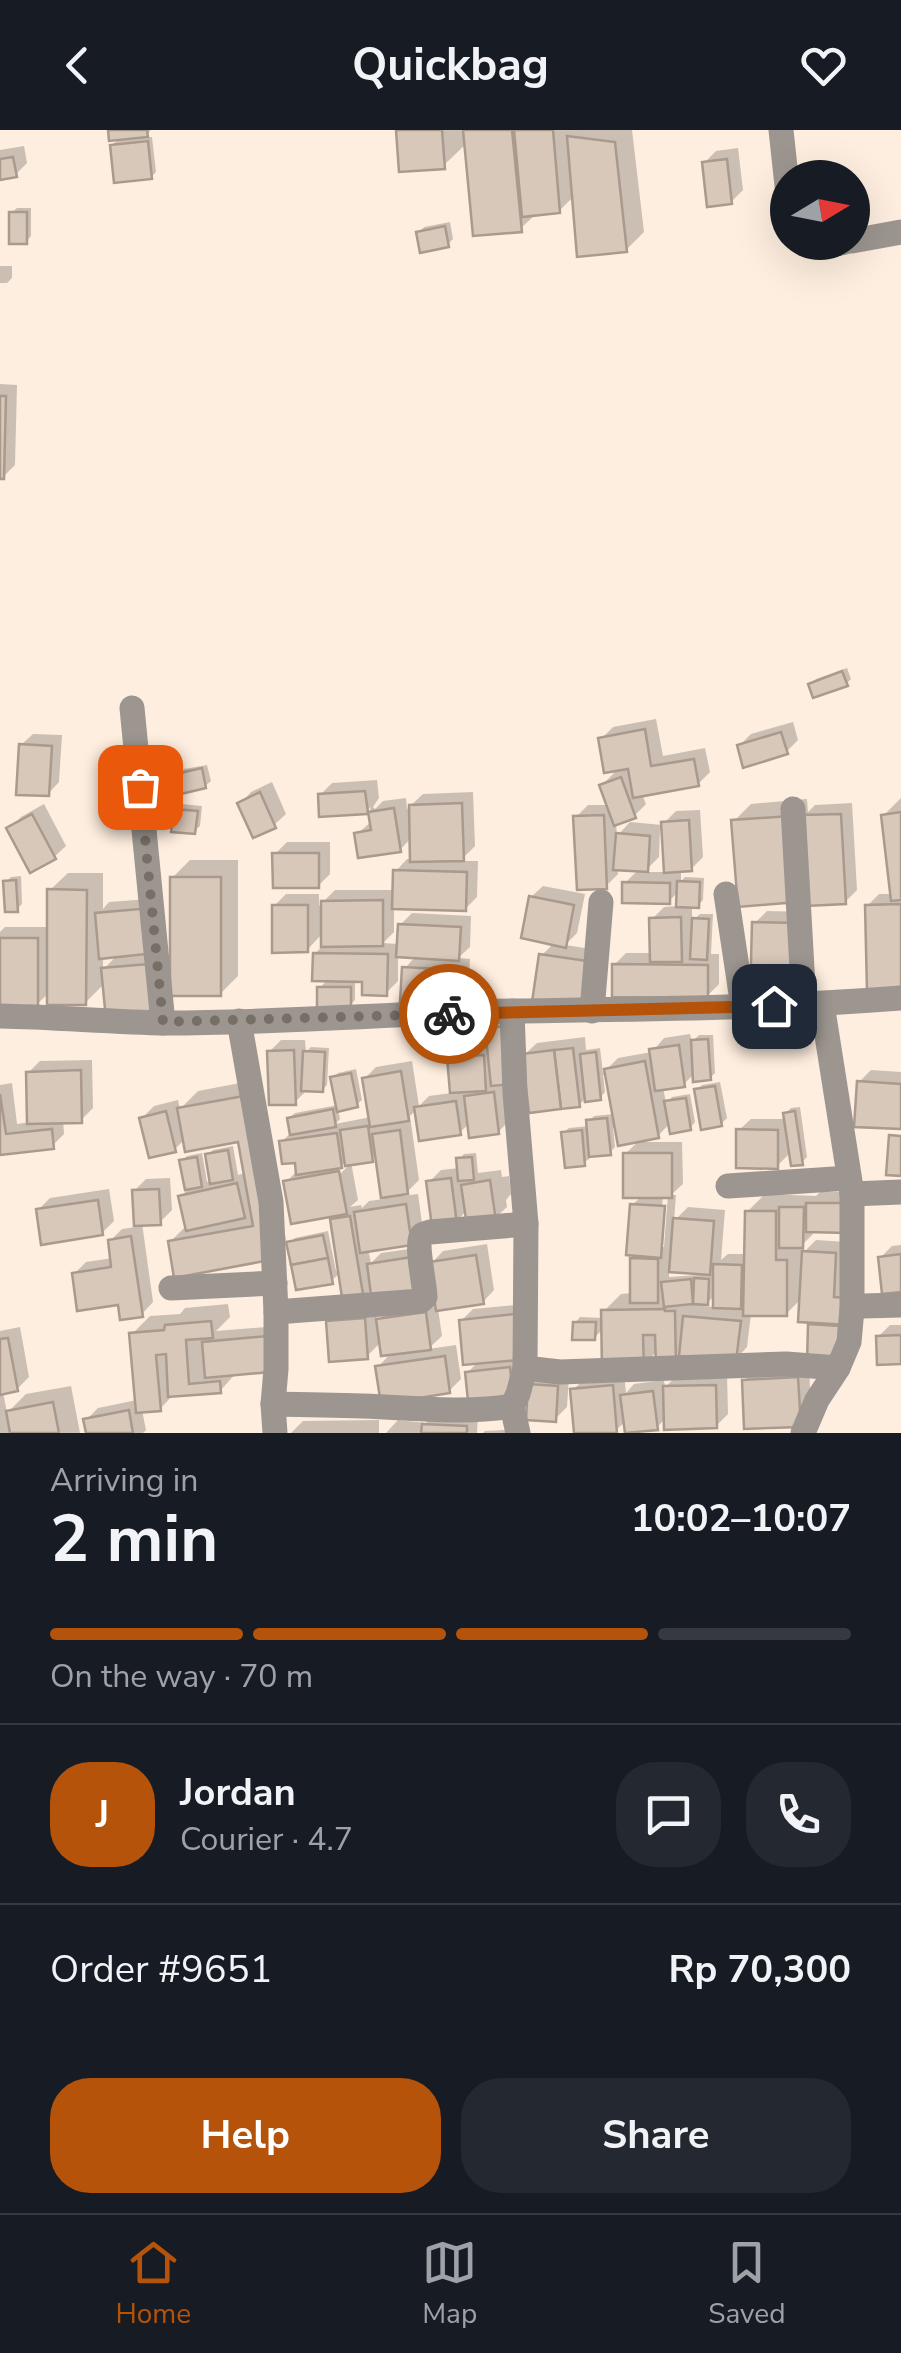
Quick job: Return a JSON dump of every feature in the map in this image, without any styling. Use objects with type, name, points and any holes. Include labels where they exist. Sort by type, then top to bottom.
[{"type":"street","points":[[781,130],[784,160]]},
{"type":"street","points":[[870,238],[901,232]]},
{"type":"street","points":[[132,708],[163,1022]]},
{"type":"street","points":[[794,809],[813,1004],[850,1186],[852,1309],[848,1342],[838,1368],[817,1400],[803,1433]]},
{"type":"street","points":[[726,894],[743,1007]]},
{"type":"street","points":[[592,1011],[601,902]]},
{"type":"street","points":[[0,1016],[239,1022],[743,1007],[901,998]]},
{"type":"street","points":[[512,1011],[526,1224],[525,1368],[512,1406],[518,1433]]},
{"type":"street","points":[[239,1022],[271,1202],[276,1312],[275,1433]]},
{"type":"street","points":[[728,1186],[850,1186],[901,1192]]},
{"type":"street","points":[[276,1312],[421,1301],[426,1296],[420,1258],[422,1236],[430,1232],[526,1224]]},
{"type":"street","points":[[171,1288],[275,1284]]},
{"type":"street","points":[[852,1309],[901,1304]]},
{"type":"street","points":[[525,1368],[560,1372],[786,1364],[838,1368]]},
{"type":"street","points":[[274,1394],[348,1405],[472,1411],[512,1406]]},
{"type":"building","points":[[108,130],[147,130],[148,137],[109,141]]},
{"type":"building","points":[[396,130],[442,130],[445,169],[399,172]]},
{"type":"building","points":[[463,130],[512,130],[522,232],[473,236]]},
{"type":"building","points":[[514,130],[553,130],[560,213],[522,217]]},
{"type":"building","points":[[567,136],[615,142],[627,252],[577,257]]},
{"type":"building","points":[[148,141],[152,179],[114,183],[110,145]]},
{"type":"building","points":[[13,157],[17,177],[0,180],[0,159]]},
{"type":"building","points":[[727,159],[732,204],[707,207],[702,162]]},
{"type":"building","points":[[9,212],[27,212],[27,244],[9,244]]},
{"type":"building","points":[[445,226],[449,247],[420,253],[416,232]]},
{"type":"building","points":[[0,396],[6,396],[4,479],[0,479]]},
{"type":"building","points":[[842,671],[848,686],[813,698],[808,684]]},
{"type":"building","points":[[645,729],[651,766],[694,759],[699,786],[633,798],[628,769],[604,773],[598,738]]},
{"type":"building","points":[[781,732],[788,754],[743,768],[737,745]]},
{"type":"building","points":[[19,744],[52,746],[49,796],[16,795]]},
{"type":"building","points":[[202,768],[206,788],[181,794],[176,774]]},
{"type":"building","points":[[621,777],[636,818],[614,826],[599,785]]},
{"type":"building","points":[[365,791],[367,814],[319,817],[318,794]]},
{"type":"building","points":[[260,792],[276,828],[253,838],[237,803]]},
{"type":"building","points":[[462,803],[464,861],[410,862],[409,805]]},
{"type":"building","points":[[394,808],[401,852],[358,858],[354,833],[371,830],[368,812]]},
{"type":"building","points":[[174,809],[198,811],[195,834],[171,832]]},
{"type":"building","points":[[901,812],[901,900],[891,901],[881,815]]},
{"type":"building","points":[[32,814],[56,859],[30,873],[6,828]]},
{"type":"building","points":[[841,814],[846,904],[806,906],[801,815]]},
{"type":"building","points":[[604,815],[607,889],[577,890],[573,816]]},
{"type":"building","points":[[790,816],[797,902],[738,907],[731,820]]},
{"type":"building","points":[[689,820],[692,871],[664,873],[661,822]]},
{"type":"building","points":[[616,833],[650,836],[648,872],[613,870]]},
{"type":"building","points":[[272,853],[319,853],[319,888],[273,888]]},
{"type":"building","points":[[393,870],[467,872],[466,911],[392,909]]},
{"type":"building","points":[[170,877],[221,877],[221,996],[170,996]]},
{"type":"building","points":[[16,880],[18,912],[5,912],[3,881]]},
{"type":"building","points":[[677,881],[700,882],[699,908],[676,907]]},
{"type":"building","points":[[622,882],[670,883],[670,904],[622,903]]},
{"type":"building","points":[[47,889],[87,890],[86,1005],[47,1005]]},
{"type":"building","points":[[529,896],[574,905],[566,948],[521,938]]},
{"type":"building","points":[[383,900],[383,946],[321,947],[321,901]]},
{"type":"building","points":[[901,904],[901,990],[867,991],[865,905]]},
{"type":"building","points":[[272,905],[308,905],[308,952],[272,953]]},
{"type":"building","points":[[151,908],[156,953],[99,959],[95,913]]},
{"type":"building","points":[[681,917],[682,962],[650,962],[649,918]]},
{"type":"building","points":[[692,918],[709,919],[707,960],[690,959]]},
{"type":"building","points":[[752,922],[796,923],[794,1003],[750,1001]]},
{"type":"building","points":[[398,924],[461,927],[459,961],[396,957]]},
{"type":"building","points":[[0,938],[38,938],[38,1007],[0,1006]]},
{"type":"building","points":[[313,953],[388,954],[387,996],[362,995],[362,982],[312,981]]},
{"type":"building","points":[[539,954],[594,962],[587,1010],[532,1002]]},
{"type":"building","points":[[149,964],[154,1014],[106,1019],[101,968]]},
{"type":"building","points":[[612,964],[708,965],[708,998],[612,997]]},
{"type":"building","points":[[402,967],[459,970],[457,1006],[400,1002]]},
{"type":"building","points":[[317,987],[351,987],[351,1008],[317,1008]]},
{"type":"building","points":[[507,1026],[513,1084],[491,1086],[485,1028]]},
{"type":"building","points":[[708,1039],[711,1080],[693,1082],[691,1040]]},
{"type":"building","points":[[679,1045],[685,1087],[655,1091],[649,1049]]},
{"type":"building","points":[[573,1048],[580,1107],[561,1109],[554,1050]]},
{"type":"building","points":[[294,1050],[296,1105],[269,1105],[267,1051]]},
{"type":"building","points":[[554,1050],[561,1109],[529,1113],[522,1054]]},
{"type":"building","points":[[303,1051],[325,1052],[323,1092],[301,1091]]},
{"type":"building","points":[[596,1052],[601,1100],[585,1102],[580,1054]]},
{"type":"building","points":[[484,1055],[486,1091],[450,1093],[447,1057]]},
{"type":"building","points":[[645,1061],[659,1138],[618,1146],[604,1069]]},
{"type":"building","points":[[81,1070],[82,1123],[27,1124],[26,1072]]},
{"type":"building","points":[[401,1071],[409,1121],[370,1127],[362,1078]]},
{"type":"building","points":[[351,1073],[358,1107],[337,1112],[330,1077]]},
{"type":"building","points":[[857,1081],[901,1084],[901,1129],[854,1127]]},
{"type":"building","points":[[715,1086],[722,1126],[701,1130],[694,1089]]},
{"type":"building","points":[[494,1092],[499,1134],[469,1138],[464,1096]]},
{"type":"building","points":[[0,1094],[6,1134],[52,1129],[54,1149],[0,1155]]},
{"type":"building","points":[[244,1096],[270,1260],[174,1278],[168,1241],[253,1226],[238,1142],[185,1152],[177,1108]]},
{"type":"building","points":[[686,1098],[691,1130],[670,1134],[664,1101]]},
{"type":"building","points":[[456,1101],[461,1135],[419,1141],[414,1107]]},
{"type":"building","points":[[333,1109],[336,1127],[290,1135],[287,1118]]},
{"type":"building","points":[[166,1111],[176,1152],[149,1158],[139,1118]]},
{"type":"building","points":[[795,1111],[803,1165],[791,1166],[783,1113]]},
{"type":"building","points":[[607,1118],[611,1155],[589,1157],[586,1120]]},
{"type":"building","points":[[368,1126],[373,1162],[345,1166],[340,1130]]},
{"type":"building","points":[[736,1129],[778,1130],[778,1169],[736,1168]]},
{"type":"building","points":[[400,1130],[408,1194],[381,1198],[372,1134]]},
{"type":"building","points":[[582,1130],[585,1166],[565,1168],[561,1132]]},
{"type":"building","points":[[337,1133],[342,1168],[296,1175],[295,1163],[282,1164],[279,1141]]},
{"type":"building","points":[[889,1135],[901,1136],[901,1176],[886,1175]]},
{"type":"building","points":[[228,1150],[233,1180],[210,1184],[205,1154]]},
{"type":"building","points":[[623,1153],[672,1153],[672,1198],[623,1198]]},
{"type":"building","points":[[197,1157],[202,1187],[185,1190],[179,1160]]},
{"type":"building","points":[[472,1157],[474,1180],[458,1181],[456,1158]]},
{"type":"building","points":[[339,1171],[347,1214],[291,1224],[283,1181]]},
{"type":"building","points":[[451,1178],[457,1224],[432,1227],[426,1181]]},
{"type":"building","points":[[490,1180],[496,1221],[467,1226],[461,1185]]},
{"type":"building","points":[[237,1183],[245,1218],[186,1231],[178,1196]]},
{"type":"building","points":[[159,1189],[161,1225],[134,1226],[132,1190]]},
{"type":"building","points":[[98,1200],[103,1235],[41,1245],[36,1209]]},
{"type":"building","points":[[806,1203],[847,1203],[847,1233],[806,1232]]},
{"type":"building","points":[[406,1204],[412,1245],[360,1253],[354,1212]]},
{"type":"building","points":[[630,1204],[665,1206],[661,1258],[626,1255]]},
{"type":"building","points":[[779,1207],[804,1207],[803,1248],[779,1248]]},
{"type":"building","points":[[745,1211],[776,1211],[776,1260],[787,1260],[787,1316],[743,1316]]},
{"type":"building","points":[[350,1216],[364,1300],[343,1304],[330,1219]]},
{"type":"building","points":[[673,1218],[714,1221],[710,1275],[669,1272]]},
{"type":"building","points":[[323,1235],[328,1258],[291,1265],[286,1242]]},
{"type":"building","points":[[131,1236],[143,1317],[120,1320],[118,1305],[77,1311],[72,1273],[111,1267],[108,1240]]},
{"type":"building","points":[[802,1251],[836,1253],[834,1297],[851,1298],[850,1325],[798,1322]]},
{"type":"building","points":[[901,1254],[901,1292],[882,1294],[878,1257]]},
{"type":"building","points":[[476,1255],[484,1304],[436,1311],[429,1262]]},
{"type":"building","points":[[412,1257],[417,1297],[372,1303],[367,1264]]},
{"type":"building","points":[[328,1258],[333,1284],[296,1290],[291,1265]]},
{"type":"building","points":[[630,1258],[658,1259],[658,1303],[630,1303]]},
{"type":"building","points":[[713,1264],[742,1265],[741,1309],[713,1308]]},
{"type":"building","points":[[694,1278],[709,1279],[708,1305],[693,1304]]},
{"type":"building","points":[[691,1279],[693,1304],[664,1307],[661,1282]]},
{"type":"building","points":[[601,1310],[675,1311],[676,1367],[656,1367],[655,1335],[643,1335],[644,1368],[602,1369]]},
{"type":"building","points":[[426,1312],[431,1350],[381,1356],[376,1319]]},
{"type":"building","points":[[515,1314],[519,1360],[463,1365],[459,1320]]},
{"type":"building","points":[[683,1316],[741,1321],[736,1361],[679,1356]]},
{"type":"building","points":[[365,1318],[368,1359],[329,1362],[326,1321]]},
{"type":"building","points":[[211,1321],[213,1338],[186,1340],[189,1384],[220,1381],[221,1393],[168,1397],[166,1354],[156,1355],[161,1411],[136,1413],[129,1333]]},
{"type":"building","points":[[573,1322],[596,1322],[595,1340],[572,1340]]},
{"type":"building","points":[[808,1324],[839,1326],[838,1365],[807,1363]]},
{"type":"building","points":[[901,1335],[901,1364],[877,1365],[876,1336]]},
{"type":"building","points":[[267,1336],[271,1372],[205,1378],[202,1342]]},
{"type":"building","points":[[8,1338],[18,1391],[0,1395],[0,1339]]},
{"type":"building","points":[[445,1356],[450,1393],[381,1404],[375,1366]]},
{"type":"building","points":[[510,1367],[513,1395],[468,1401],[465,1372]]},
{"type":"building","points":[[798,1377],[801,1427],[744,1429],[742,1380]]},
{"type":"building","points":[[528,1384],[558,1386],[556,1422],[526,1420]]},
{"type":"building","points":[[613,1385],[617,1433],[574,1433],[570,1389]]},
{"type":"building","points":[[716,1385],[717,1428],[664,1430],[663,1386]]},
{"type":"building","points":[[653,1391],[658,1430],[625,1433],[620,1395]]},
{"type":"building","points":[[53,1402],[59,1433],[10,1433],[6,1411]]},
{"type":"building","points":[[129,1410],[133,1433],[86,1433],[83,1419]]},
{"type":"building","points":[[422,1424],[467,1426],[467,1433],[421,1433]]},
{"type":"way so far","points":[[140,787],[163,1022],[449,1014]]},
{"type":"route","points":[[449,1014],[774,1006]]}]
